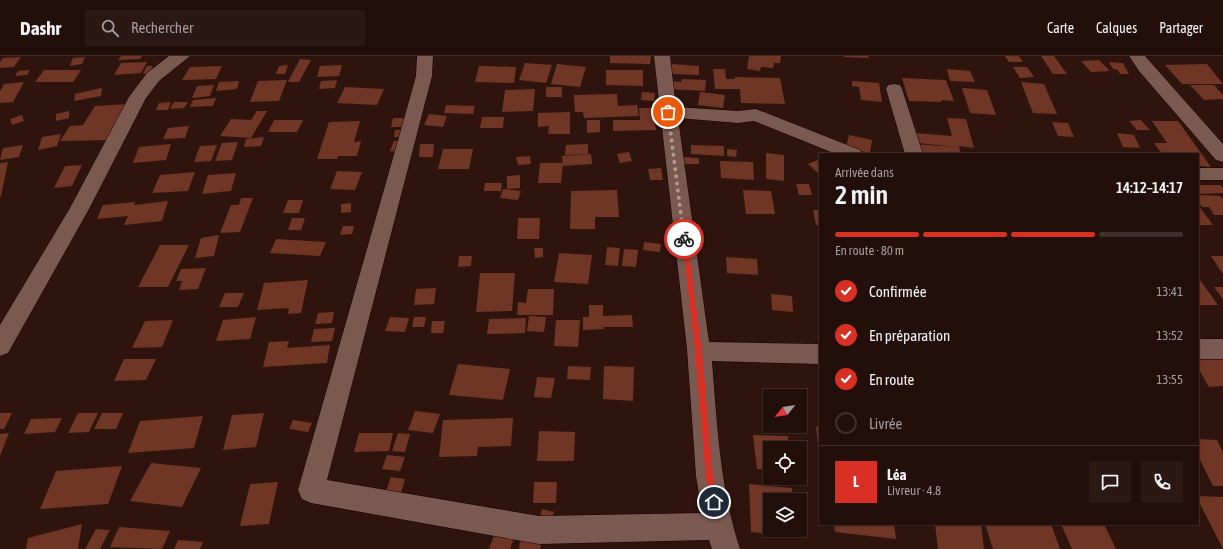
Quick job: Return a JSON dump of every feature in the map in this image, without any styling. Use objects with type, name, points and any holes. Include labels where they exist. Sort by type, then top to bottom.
[{"type":"street","points":[[0,346],[79,209],[138,97],[153,77],[173,60],[182,56]]},
{"type":"street","points":[[425,56],[424,76],[312,490],[539,530],[722,537],[710,478],[698,351],[662,56]]},
{"type":"street","points":[[1137,56],[1223,156]]},
{"type":"street","points":[[894,89],[914,153]]},
{"type":"street","points":[[668,112],[738,117],[756,115],[851,153]]},
{"type":"street","points":[[1199,174],[1223,174]]},
{"type":"street","points":[[1199,350],[1223,349]]},
{"type":"street","points":[[698,351],[819,354]]},
{"type":"building","points":[[121,56],[142,56],[140,59],[118,60]]},
{"type":"building","points":[[610,56],[651,56],[650,64],[610,63]]},
{"type":"building","points":[[749,56],[781,56],[780,63],[774,63],[773,68],[761,67],[760,71],[747,69]]},
{"type":"building","points":[[868,56],[869,58],[844,57]]},
{"type":"building","points":[[1005,56],[1019,56],[1023,62],[1009,62]]},
{"type":"building","points":[[1041,56],[1054,56],[1067,74],[1053,74]]},
{"type":"building","points":[[21,57],[14,67],[0,68],[0,62],[3,58]]},
{"type":"building","points":[[85,57],[82,64],[70,66],[73,58]]},
{"type":"building","points":[[300,59],[311,60],[299,82],[288,82]]},
{"type":"building","points":[[1099,60],[1110,71],[1091,72],[1081,61]]},
{"type":"building","points":[[147,62],[141,73],[114,75],[121,63]]},
{"type":"building","points":[[1109,62],[1123,63],[1129,74],[1120,74],[1118,70],[1113,69]]},
{"type":"building","points":[[525,63],[552,65],[546,83],[519,80]]},
{"type":"building","points":[[557,64],[586,67],[580,87],[551,84]]},
{"type":"building","points":[[671,64],[699,66],[699,75],[671,74]]},
{"type":"building","points":[[1207,64],[1223,84],[1182,84],[1165,65]]},
{"type":"building","points":[[288,65],[285,74],[276,74],[279,66]]},
{"type":"building","points":[[342,65],[339,76],[317,77],[320,66]]},
{"type":"building","points":[[147,66],[153,66],[149,74],[143,74]]},
{"type":"building","points":[[222,66],[216,79],[182,80],[190,67]]},
{"type":"building","points":[[479,66],[516,67],[514,83],[475,82]]},
{"type":"building","points":[[1013,67],[1027,67],[1034,77],[1020,78]]},
{"type":"building","points":[[713,69],[725,69],[726,79],[735,79],[735,77],[780,78],[785,104],[741,103],[740,89],[715,89]]},
{"type":"building","points":[[947,69],[970,71],[975,82],[950,81]]},
{"type":"building","points":[[30,70],[27,75],[15,76],[18,71]]},
{"type":"building","points":[[44,70],[81,70],[73,82],[35,82]]},
{"type":"building","points":[[606,70],[643,70],[643,86],[606,85]]},
{"type":"building","points":[[902,78],[946,80],[954,101],[909,101]]},
{"type":"building","points":[[682,79],[706,80],[705,91],[670,89],[671,81],[681,82]]},
{"type":"building","points":[[287,80],[279,101],[250,102],[258,81]]},
{"type":"building","points":[[337,80],[335,88],[319,89],[321,81]]},
{"type":"building","points":[[239,81],[237,89],[216,91],[219,82]]},
{"type":"building","points":[[852,81],[879,83],[882,102],[861,100],[859,87],[852,86]]},
{"type":"building","points":[[24,82],[13,102],[0,103],[0,91],[4,84]]},
{"type":"building","points":[[1021,82],[1044,84],[1057,114],[1033,113]]},
{"type":"building","points":[[214,85],[210,96],[192,98],[197,86]]},
{"type":"building","points":[[1190,85],[1214,85],[1223,95],[1223,99],[1204,100]]},
{"type":"building","points":[[345,87],[384,89],[377,105],[337,103]]},
{"type":"building","points":[[546,87],[562,87],[562,97],[546,97]]},
{"type":"building","points":[[102,88],[101,96],[74,101],[75,94]]},
{"type":"building","points":[[962,88],[987,90],[996,115],[970,113]]},
{"type":"building","points":[[535,89],[533,111],[502,112],[505,90]]},
{"type":"building","points":[[642,92],[655,93],[654,101],[641,100]]},
{"type":"building","points":[[700,92],[725,95],[723,108],[698,105]]},
{"type":"building","points":[[617,94],[618,106],[637,105],[639,116],[584,118],[583,112],[575,112],[574,95]]},
{"type":"building","points":[[216,98],[213,106],[190,107],[193,100]]},
{"type":"building","points":[[171,102],[168,110],[156,110],[159,103]]},
{"type":"building","points":[[174,102],[188,102],[184,108],[170,109]]},
{"type":"building","points":[[130,104],[109,140],[60,141],[70,126],[83,125],[95,106]]},
{"type":"building","points":[[446,105],[475,106],[473,114],[444,113]]},
{"type":"building","points":[[639,108],[653,108],[656,130],[613,131],[613,120],[640,120]]},
{"type":"building","points":[[69,111],[69,118],[56,121],[56,114]]},
{"type":"building","points":[[257,111],[267,111],[251,138],[220,136],[231,119],[251,120]]},
{"type":"building","points":[[570,112],[570,134],[548,134],[549,126],[538,127],[538,113]]},
{"type":"building","points":[[429,114],[447,116],[443,127],[424,125]]},
{"type":"building","points":[[22,115],[24,121],[12,125],[10,119]]},
{"type":"building","points":[[482,117],[504,117],[503,128],[480,128]]},
{"type":"building","points":[[393,118],[407,118],[405,127],[391,127]]},
{"type":"building","points":[[947,118],[966,119],[974,148],[959,146],[961,153],[916,153],[913,144],[956,147],[917,143],[915,133],[952,136]]},
{"type":"building","points":[[274,120],[303,120],[297,132],[268,132]]},
{"type":"building","points":[[587,120],[600,120],[600,132],[587,133]]},
{"type":"building","points":[[1141,120],[1150,130],[1137,130],[1129,121]]},
{"type":"building","points":[[360,121],[354,142],[361,141],[357,156],[338,156],[337,159],[317,159],[329,122]]},
{"type":"building","points":[[1152,121],[1178,121],[1211,167],[1199,166],[1199,153],[1161,153],[1154,143],[1167,143]]},
{"type":"building","points":[[1052,122],[1068,123],[1074,137],[1058,136]]},
{"type":"building","points":[[189,126],[185,138],[163,139],[168,128]]},
{"type":"building","points":[[395,130],[402,130],[400,137],[394,137]]},
{"type":"building","points":[[1117,133],[1134,135],[1140,148],[1123,147]]},
{"type":"building","points":[[61,134],[57,146],[38,150],[42,137]]},
{"type":"building","points":[[849,135],[872,140],[870,153],[846,148]]},
{"type":"building","points":[[264,137],[261,146],[244,147],[246,139]]},
{"type":"building","points":[[394,141],[400,141],[397,152],[390,151]]},
{"type":"building","points":[[238,142],[232,160],[215,161],[222,143]]},
{"type":"building","points":[[171,144],[166,160],[133,163],[139,147]]},
{"type":"building","points":[[420,144],[434,144],[433,157],[419,157]]},
{"type":"building","points":[[588,144],[588,154],[565,155],[566,145]]},
{"type":"building","points":[[23,145],[19,157],[0,160],[3,148]]},
{"type":"building","points":[[217,145],[211,161],[194,162],[200,146]]},
{"type":"building","points":[[691,145],[724,146],[724,156],[691,154]]},
{"type":"building","points":[[443,149],[473,149],[469,169],[438,169]]},
{"type":"building","points":[[727,149],[737,150],[736,157],[727,156]]},
{"type":"building","points":[[629,152],[632,161],[620,163],[617,154]]},
{"type":"building","points":[[766,153],[784,155],[784,181],[766,179]]},
{"type":"building","points":[[591,154],[592,164],[563,166],[562,156]]},
{"type":"building","points":[[530,156],[531,164],[518,165],[516,157]]},
{"type":"building","points":[[684,157],[699,158],[699,164],[684,164]]},
{"type":"building","points":[[819,159],[819,174],[808,164]]},
{"type":"building","points":[[720,161],[753,162],[754,180],[721,178]]},
{"type":"building","points":[[8,162],[1,196],[0,197],[0,163]]},
{"type":"building","points":[[540,163],[563,163],[561,183],[538,183]]},
{"type":"building","points":[[82,165],[72,186],[54,188],[65,166]]},
{"type":"building","points":[[661,168],[663,180],[650,180],[648,169]]},
{"type":"building","points":[[337,171],[362,172],[355,190],[330,189]]},
{"type":"building","points":[[195,172],[188,191],[152,193],[160,175]]},
{"type":"building","points":[[236,173],[231,191],[202,194],[208,175]]},
{"type":"building","points":[[520,175],[520,188],[507,189],[507,176]]},
{"type":"building","points":[[485,183],[502,183],[501,191],[484,191]]},
{"type":"building","points":[[796,184],[809,184],[812,195],[799,195]]},
{"type":"building","points":[[1199,185],[1220,185],[1223,188],[1223,193],[1199,194]]},
{"type":"building","points":[[503,189],[521,191],[518,200],[500,198]]},
{"type":"building","points":[[617,190],[619,217],[595,217],[595,229],[570,229],[571,191]]},
{"type":"building","points":[[743,190],[771,191],[775,214],[746,214]]},
{"type":"building","points":[[1199,195],[1220,196],[1223,199],[1223,215],[1214,215],[1209,207],[1202,207],[1199,202]]},
{"type":"building","points":[[241,198],[253,198],[240,232],[220,233],[231,205],[239,205]]},
{"type":"building","points":[[288,200],[303,200],[299,213],[283,213]]},
{"type":"building","points":[[168,201],[162,221],[124,225],[128,216],[97,219],[103,205],[135,202],[134,205]]},
{"type":"building","points":[[351,203],[351,212],[341,213],[341,204]]},
{"type":"building","points":[[1199,206],[1213,225],[1199,225]]},
{"type":"building","points":[[813,210],[819,210],[819,225],[816,225]]},
{"type":"building","points":[[292,218],[305,218],[301,230],[288,230]]},
{"type":"building","points":[[518,218],[540,218],[539,239],[517,239]]},
{"type":"building","points":[[343,226],[354,226],[352,234],[340,235]]},
{"type":"building","points":[[219,235],[214,256],[195,258],[201,238]]},
{"type":"building","points":[[276,239],[326,242],[320,256],[270,253]]},
{"type":"building","points":[[644,242],[661,244],[660,252],[643,250]]},
{"type":"building","points":[[160,245],[189,245],[168,287],[138,287]]},
{"type":"building","points":[[607,247],[620,248],[618,266],[605,265]]},
{"type":"building","points":[[534,248],[543,248],[543,257],[535,258]]},
{"type":"building","points":[[624,249],[638,250],[636,267],[622,266]]},
{"type":"building","points":[[559,253],[592,255],[588,284],[554,282]]},
{"type":"building","points":[[459,256],[472,256],[471,266],[458,267]]},
{"type":"building","points":[[1211,256],[1223,256],[1223,274]]},
{"type":"building","points":[[726,257],[757,259],[758,275],[727,273]]},
{"type":"building","points":[[206,268],[198,289],[179,290],[182,281],[176,281],[181,269]]},
{"type":"building","points":[[480,273],[515,273],[512,311],[476,312]]},
{"type":"building","points":[[1199,278],[1218,305],[1199,305]]},
{"type":"building","points":[[308,280],[301,313],[288,314],[289,308],[257,310],[264,283]]},
{"type":"building","points":[[1214,287],[1223,287],[1223,299]]},
{"type":"building","points":[[436,288],[434,304],[414,305],[416,289]]},
{"type":"building","points":[[528,289],[554,289],[553,315],[517,315],[518,302],[526,303]]},
{"type":"building","points":[[225,293],[244,293],[238,307],[219,307]]},
{"type":"building","points":[[771,294],[792,296],[793,312],[772,310]]},
{"type":"building","points":[[589,305],[603,305],[603,316],[632,315],[633,327],[603,327],[604,329],[583,330],[583,317],[589,317]]},
{"type":"building","points":[[334,312],[332,323],[315,324],[318,313]]},
{"type":"building","points":[[529,316],[546,317],[544,332],[527,331]]},
{"type":"building","points":[[256,317],[250,339],[216,341],[223,320]]},
{"type":"building","points":[[390,317],[409,318],[405,332],[385,331]]},
{"type":"building","points":[[414,317],[426,317],[424,327],[412,327]]},
{"type":"building","points":[[526,318],[525,333],[487,334],[489,319]]},
{"type":"building","points":[[173,320],[162,347],[132,348],[145,321]]},
{"type":"building","points":[[556,320],[580,320],[578,347],[554,346]]},
{"type":"building","points":[[432,321],[445,321],[443,333],[431,333]]},
{"type":"building","points":[[335,328],[332,341],[311,342],[314,329]]},
{"type":"building","points":[[289,341],[287,348],[330,345],[327,363],[263,367],[269,342]]},
{"type":"building","points":[[1199,358],[1223,358],[1223,386],[1209,387],[1199,370]]},
{"type":"building","points":[[124,359],[156,359],[146,380],[114,381]]},
{"type":"building","points":[[458,364],[510,369],[503,400],[449,395]]},
{"type":"building","points":[[568,366],[591,367],[590,380],[567,379]]},
{"type":"building","points":[[604,366],[634,367],[633,401],[603,399]]},
{"type":"building","points":[[537,377],[555,378],[551,398],[534,397]]},
{"type":"building","points":[[415,411],[440,414],[433,433],[408,430]]},
{"type":"building","points":[[0,413],[12,413],[4,429],[0,429]]},
{"type":"building","points":[[78,413],[98,413],[89,432],[68,433]]},
{"type":"building","points":[[102,413],[123,413],[116,429],[94,429]]},
{"type":"building","points":[[264,413],[256,447],[223,450],[232,415]]},
{"type":"building","points":[[203,416],[194,448],[128,453],[140,421]]},
{"type":"building","points":[[62,418],[55,432],[24,434],[31,419]]},
{"type":"building","points":[[513,418],[511,446],[478,447],[477,456],[439,457],[443,420]]},
{"type":"building","points":[[293,420],[312,423],[308,432],[289,429]]},
{"type":"building","points":[[816,427],[819,427],[819,454]]},
{"type":"building","points":[[539,431],[575,432],[574,461],[537,461]]},
{"type":"building","points":[[9,433],[0,456],[0,434]]},
{"type":"building","points":[[359,433],[393,433],[389,451],[354,452]]},
{"type":"building","points":[[398,433],[410,434],[405,452],[392,451]]},
{"type":"building","points":[[753,435],[788,436],[788,441],[763,441],[763,469],[757,469]]},
{"type":"building","points":[[1199,439],[1217,440],[1223,452],[1223,486],[1213,486],[1199,458]]},
{"type":"building","points":[[387,455],[405,457],[400,471],[382,469]]},
{"type":"building","points":[[151,463],[201,468],[182,507],[130,501]]},
{"type":"building","points":[[122,466],[108,504],[40,509],[56,471]]},
{"type":"building","points":[[391,477],[405,479],[401,493],[386,491]]},
{"type":"building","points":[[278,482],[269,524],[240,526],[250,484]]},
{"type":"building","points":[[534,482],[557,482],[556,503],[533,503]]},
{"type":"building","points":[[749,484],[792,488],[792,493],[763,493],[763,533],[751,532]]},
{"type":"building","points":[[1199,496],[1223,497],[1223,549],[1199,502]]},
{"type":"building","points":[[542,509],[554,512],[552,520],[540,517]]},
{"type":"building","points":[[82,524],[78,549],[26,549],[28,538]]},
{"type":"building","points":[[834,525],[894,525],[896,539],[835,532]]},
{"type":"building","points":[[935,525],[981,525],[984,549],[938,549]]},
{"type":"building","points":[[985,525],[1051,525],[1060,549],[993,549]]},
{"type":"building","points":[[1061,525],[1104,525],[1116,549],[1072,549]]},
{"type":"building","points":[[119,527],[170,531],[162,549],[110,547]]},
{"type":"building","points":[[96,529],[110,530],[100,549],[85,549]]},
{"type":"building","points":[[496,530],[515,536],[510,549],[489,549]]},
{"type":"building","points":[[178,540],[203,542],[200,549],[174,549]]},
{"type":"building","points":[[520,541],[541,544],[540,549],[519,549]]},
{"type":"way so far","points":[[668,112],[684,239]]},
{"type":"route","points":[[684,239],[698,351],[710,478],[714,502]]}]
